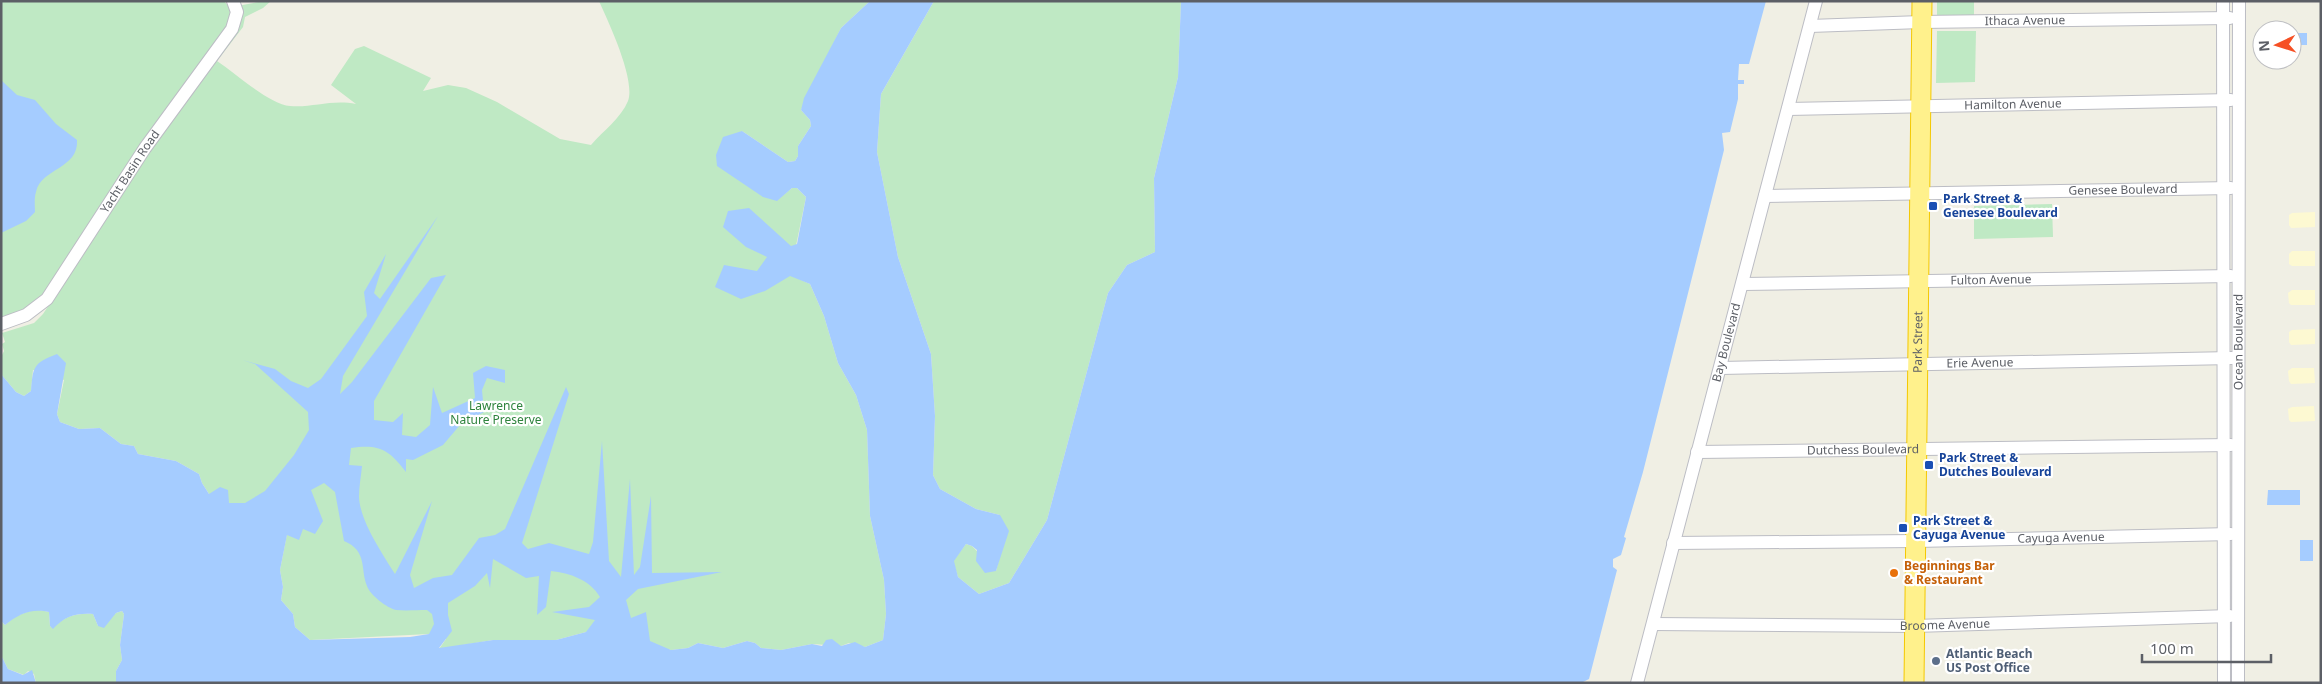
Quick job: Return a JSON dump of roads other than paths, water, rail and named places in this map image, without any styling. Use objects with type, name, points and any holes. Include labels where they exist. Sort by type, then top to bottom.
[{"type":"highway","name":"Park Street","points":[[1914,683],[1922,1]]},
{"type":"street","name":"Yacht Basin Road","points":[[1,324],[26,315],[47,299],[145,148],[232,29],[237,12],[233,1]]},
{"type":"street","name":"Bay Boulevard","points":[[1637,683],[1816,1]]},
{"type":"street","name":"Ocean Boulevard","points":[[2223,1],[2224,683]]},
{"type":"street","name":"Ocean Boulevard","points":[[2238,683],[2239,1]]},
{"type":"street","name":"Ithaca Avenue","points":[[1810,26],[1921,22],[2239,18]]},
{"type":"street","name":"Hamilton Avenue","points":[[1788,109],[2238,100]]},
{"type":"street","name":"Genesee Boulevard","points":[[1765,196],[2239,188]]},
{"type":"street","name":"Fulton Avenue","points":[[1743,284],[2238,276]]},
{"type":"street","name":"Erie Avenue","points":[[1721,368],[2239,358]]},
{"type":"street","name":"Dutchess Boulevard","points":[[1697,452],[2239,445]]},
{"type":"street","name":"Cayuga Avenue","points":[[1673,543],[1916,541],[2238,533]]},
{"type":"street","name":"Broome Avenue","points":[[1653,624],[1915,626],[2238,616]]},
{"type":"water","points":[[870,1],[934,1],[881,94],[877,152],[898,257],[931,354],[935,416],[933,475],[940,489],[976,509],[1000,515],[1009,531],[996,571],[985,573],[976,561],[977,550],[966,544],[954,561],[958,577],[979,594],[1009,583],[1047,520],[1108,293],[1127,265],[1155,252],[1154,178],[1178,77],[1181,1],[1766,1],[1749,64],[1739,64],[1738,80],[1744,80],[1744,84],[1738,84],[1738,99],[1730,132],[1722,133],[1724,150],[1643,472],[1624,537],[1626,538],[1621,555],[1613,559],[1613,567],[1617,570],[1589,679],[1581,683],[116,683],[116,671],[122,660],[120,645],[124,614],[122,611],[116,613],[104,628],[98,626],[93,614],[87,614],[66,618],[53,629],[50,626],[49,612],[43,611],[31,611],[5,625],[2,622],[1,374],[16,392],[24,396],[31,391],[34,371],[39,363],[57,354],[66,363],[57,414],[60,422],[79,429],[100,428],[121,444],[134,446],[138,454],[176,461],[199,474],[209,494],[220,487],[228,490],[229,503],[245,503],[265,491],[294,455],[309,430],[308,412],[255,364],[242,360],[275,369],[291,381],[308,388],[321,379],[367,316],[364,292],[386,254],[374,293],[380,299],[438,216],[343,376],[340,394],[352,382],[431,278],[446,275],[374,401],[374,420],[393,422],[403,413],[402,435],[416,437],[430,425],[433,387],[442,413],[475,398],[473,373],[486,366],[505,370],[505,383],[487,378],[482,390],[484,412],[460,425],[443,445],[413,460],[406,459],[406,472],[394,458],[383,450],[369,447],[351,448],[349,465],[362,466],[359,497],[363,516],[372,537],[395,574],[432,501],[410,575],[414,588],[433,578],[452,575],[479,538],[495,535],[505,529],[566,387],[569,394],[522,543],[528,549],[549,543],[589,554],[593,542],[602,441],[609,561],[621,577],[630,479],[634,575],[640,567],[651,496],[652,573],[722,572],[638,589],[626,600],[631,618],[646,612],[650,641],[671,650],[688,648],[698,643],[723,648],[747,641],[755,643],[761,648],[781,650],[812,644],[822,646],[826,640],[832,639],[841,646],[855,642],[865,647],[883,640],[886,614],[884,580],[870,516],[867,430],[856,395],[838,363],[824,316],[810,284],[790,276],[765,291],[741,299],[715,287],[724,265],[757,271],[767,257],[746,247],[723,227],[728,211],[749,208],[791,246],[797,244],[806,197],[797,188],[792,188],[777,201],[763,197],[717,166],[716,155],[723,137],[742,131],[788,162],[795,161],[798,156],[798,146],[811,126],[810,120],[801,110],[804,98],[841,28]],"holes":[[[324,483],[335,492],[344,541],[352,545],[360,555],[369,590],[379,601],[392,609],[427,610],[432,614],[434,624],[429,634],[410,637],[310,640],[295,627],[293,614],[281,600],[283,587],[280,570],[287,535],[299,540],[303,529],[315,534],[323,521],[311,490]],[[493,559],[526,578],[539,576],[537,615],[546,607],[551,571],[579,578],[591,586],[600,597],[589,607],[552,612],[595,620],[586,632],[556,640],[493,640],[439,648],[452,631],[448,615],[448,603],[475,586],[487,573],[490,588]]]},
{"type":"water","points":[[2302,33],[2307,33],[2307,45],[2302,45]]},
{"type":"water","points":[[1,80],[17,95],[35,100],[56,124],[77,140],[76,150],[72,157],[39,184],[35,197],[35,212],[26,221],[1,233]]},
{"type":"water","points":[[2268,490],[2300,490],[2300,505],[2267,505]]},
{"type":"water","points":[[2300,540],[2313,540],[2313,561],[2300,561]]},
{"type":"water","points":[[1,655],[8,669],[23,675],[32,670],[36,683],[1,683]]},
{"type":"place","name":"Park Street & Genesee Boulevard","points":[[1933,206]]},
{"type":"place","name":"Park Street & Dutches Boulevard","points":[[1929,465]]},
{"type":"place","name":"Park Street & Cayuga Avenue","points":[[1903,528]]},
{"type":"place","name":"Beginnings Bar & Restaurant","points":[[1894,573]]},
{"type":"place","name":"Atlantic Beach US Post Office","points":[[1936,661]]},
{"type":"park label","name":"Lawrence Nature Preserve","points":[[496,413]]}]
